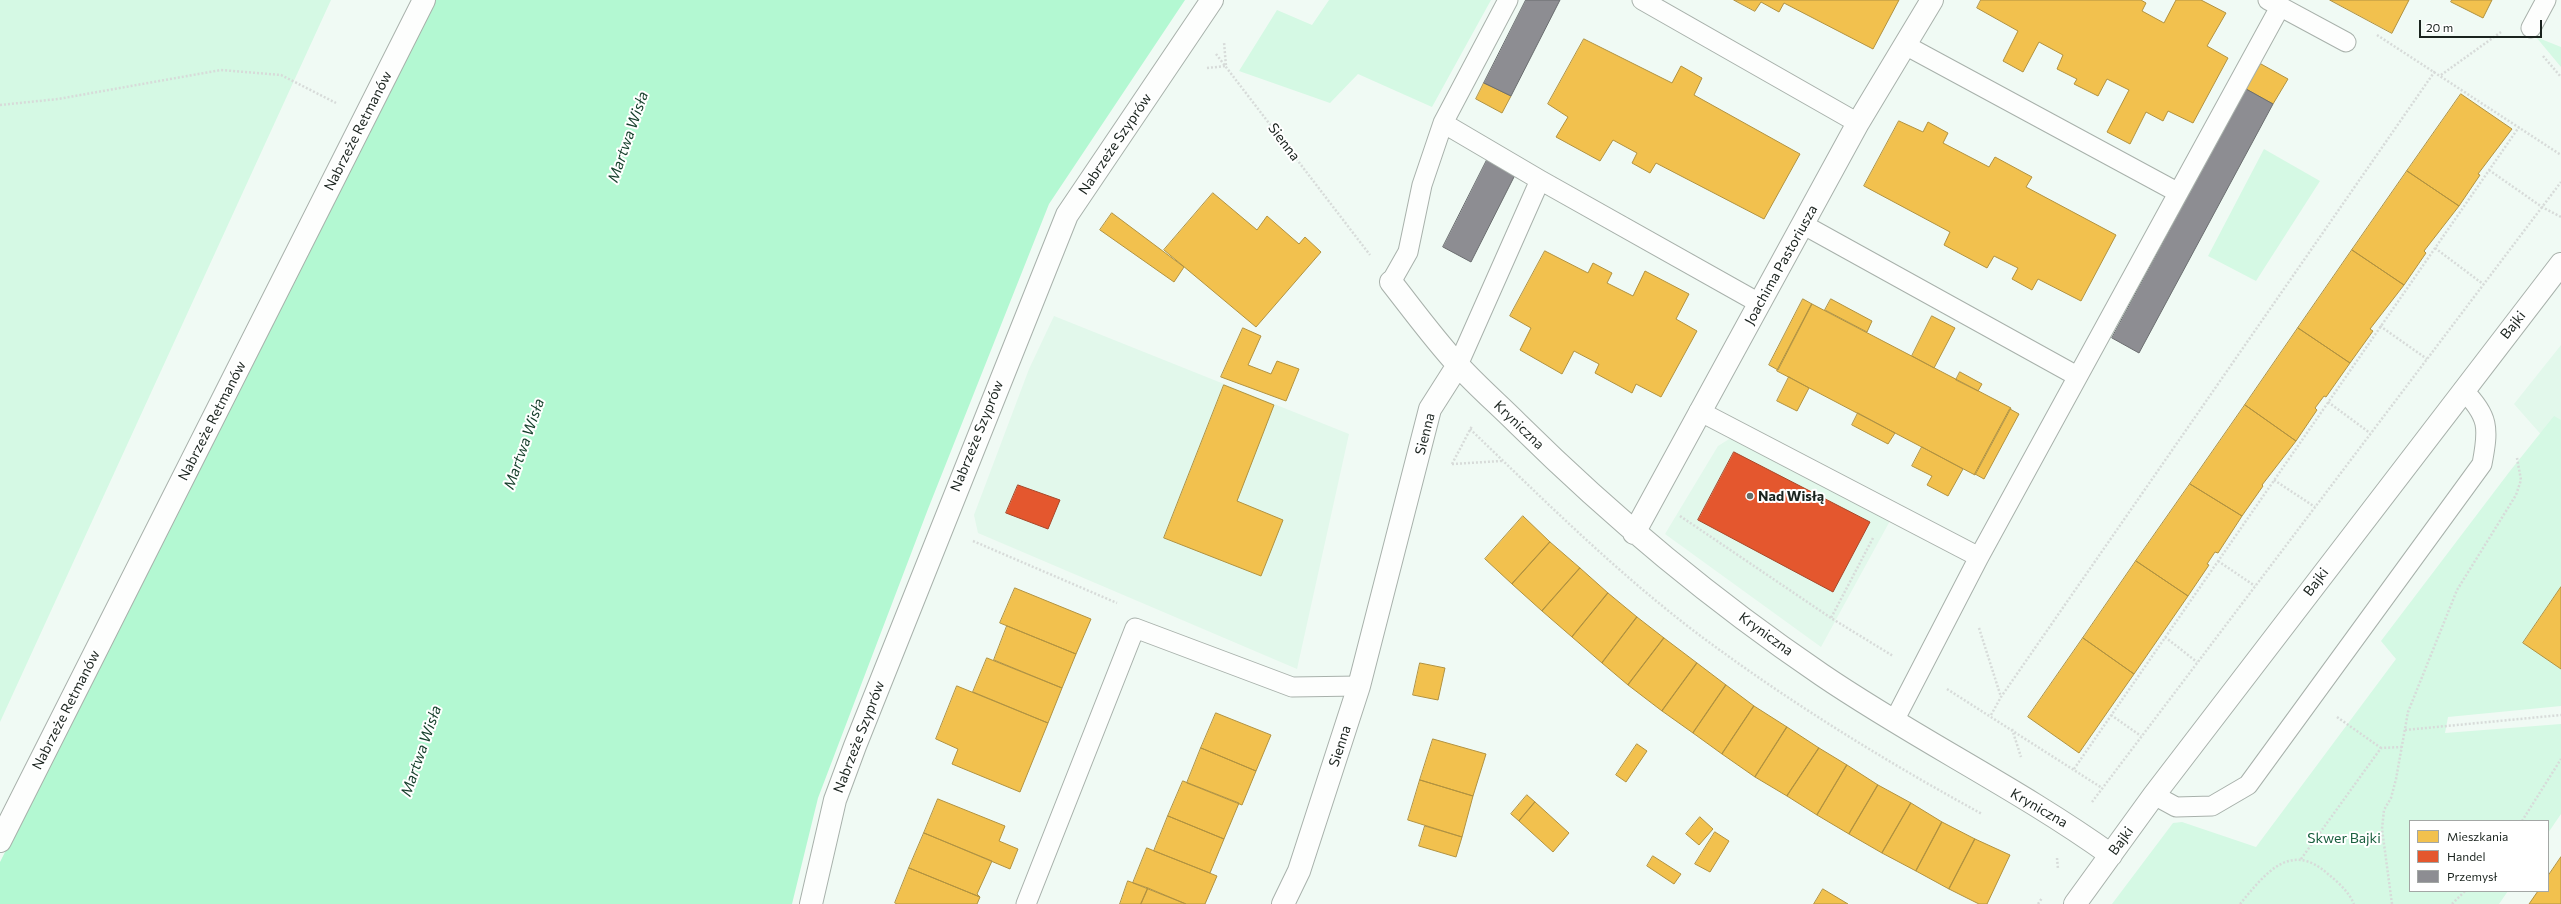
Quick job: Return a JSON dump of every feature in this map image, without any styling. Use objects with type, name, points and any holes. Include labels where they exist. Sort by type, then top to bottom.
[{"type":"street","name":"Nabrzeże Retmanów","points":[[0,842],[424,0]]},
{"type":"street","name":"Nabrzeże Szyprów","points":[[811,904],[835,800],[855,746],[1067,215],[1212,0]]},
{"type":"street","name":"Joachima Pastoriusza","points":[[1634,533],[1699,411],[1804,225],[1858,124],[1932,0]]},
{"type":"street","name":"Bajki","points":[[2075,904],[2154,795],[2561,264]]},
{"type":"street","points":[[1391,282],[1458,365]]},
{"type":"street","name":"Kryniczna","points":[[1458,365],[1559,464],[1634,533],[1693,580],[1822,676],[2073,827],[2111,855]]},
{"type":"street","name":"Sienna","points":[[1283,904],[1299,871],[1359,686],[1430,409],[1458,365]]},
{"type":"lane","points":[[1391,282],[1408,252],[1422,185],[1443,122],[1508,0]]},
{"type":"lane","points":[[1642,0],[1858,124]]},
{"type":"lane","points":[[2531,28],[2546,0]]},
{"type":"lane","points":[[1894,720],[1979,557],[2178,192],[2274,4],[2346,42]]},
{"type":"lane","points":[[1905,45],[2178,192]]},
{"type":"lane","points":[[1443,122],[1540,180],[1759,303]]},
{"type":"lane","points":[[1458,365],[1540,180]]},
{"type":"lane","points":[[1804,225],[2077,376]]},
{"type":"lane","points":[[2154,795],[2176,807],[2212,806],[2248,785],[2482,464],[2488,436],[2479,406],[2463,390]]},
{"type":"lane","points":[[1699,411],[1979,557]]},
{"type":"lane","points":[[1026,904],[1135,628],[1292,687],[1359,686]]},
{"type":"path","points":[[2346,42],[2364,28],[2435,71],[2561,155]]},
{"type":"path","points":[[2440,75],[2503,30]]},
{"type":"path","name":"Sienna","points":[[1213,49],[1391,282]]},
{"type":"path","points":[[0,105],[58,100],[221,70],[281,75],[365,118]]},
{"type":"path","points":[[1991,715],[2001,697],[2435,71]]},
{"type":"path","points":[[2074,769],[2519,127]]},
{"type":"path","points":[[2489,170],[2542,207],[2561,217]]},
{"type":"path","points":[[2073,827],[2561,182]]},
{"type":"path","points":[[2435,248],[2483,284]]},
{"type":"path","points":[[2380,326],[2427,359]]},
{"type":"path","points":[[2328,402],[2370,433]]},
{"type":"path","points":[[1452,464],[1503,461]]},
{"type":"path","points":[[2274,480],[2315,508]]},
{"type":"path","points":[[2392,904],[2382,829],[2384,810],[2391,798],[2408,712],[2457,590],[2516,495]]},
{"type":"path","points":[[1652,498],[1831,618]]},
{"type":"path","points":[[971,540],[1126,607],[1135,628]]},
{"type":"path","points":[[2218,561],[2255,586]]},
{"type":"path","points":[[1965,584],[2001,697]]},
{"type":"path","points":[[2165,637],[2197,662]]},
{"type":"path","points":[[2311,699],[2381,748],[2402,747]]},
{"type":"path","points":[[2111,715],[2141,736]]},
{"type":"path","points":[[2405,730],[2561,715]]},
{"type":"path","points":[[2301,859],[2381,748]]},
{"type":"path","points":[[2523,820],[2561,759]]},
{"type":"path","points":[[2240,904],[2265,875],[2286,861],[2301,859],[2316,863],[2339,884],[2354,904]]},
{"type":"path","points":[[2452,904],[2464,892]]},
{"type":"shaded area","points":[[1054,316],[1349,434],[1297,669],[978,533],[974,515],[1029,369]]},
{"type":"shaded area","points":[[2561,345],[2561,455],[2560,456],[2514,404]]},
{"type":"shaded area","points":[[1734,436],[1891,519],[1821,647],[1665,534],[1718,446]]},
{"type":"green space","points":[[0,0],[331,0],[0,722]]},
{"type":"green space","points":[[1329,0],[1491,0],[1432,107],[1358,74],[1330,103],[1239,71],[1277,10],[1312,25]]},
{"type":"green space","points":[[2536,37],[2561,47],[2561,67]]},
{"type":"green space","points":[[2264,149],[2320,181],[2256,281],[2208,256]]},
{"type":"green space","name":"Skwer Bajki","points":[[2554,416],[2561,420],[2561,587],[2523,642],[2561,669],[2561,706],[2448,717],[2445,733],[2561,724],[2561,814],[2549,832],[2549,820],[2409,820],[2409,892],[2507,892],[2499,904],[2112,904],[2173,823],[2182,822],[2256,847],[2396,659],[2381,641],[2510,471]]},
{"type":"water","name":"Martwa Wisła","points":[[433,0],[1185,0],[1049,204],[928,509],[818,798],[792,904],[0,904],[0,862]]},
{"type":"building: Mieszkania","points":[[1734,0],[1899,0],[1873,49],[1784,3],[1779,12],[1761,2],[1755,11]]},
{"type":"building: Mieszkania","points":[[1981,0],[2141,0],[2146,3],[2142,11],[2164,23],[2176,0],[2201,0],[2226,13],[2207,46],[2228,58],[2193,123],[2168,111],[2163,121],[2146,112],[2130,144],[2107,132],[2129,90],[2107,79],[2098,96],[2074,84],[2077,79],[2057,69],[2063,55],[2039,42],[2023,72],[2003,61],[2018,31],[1977,8]]},
{"type":"building: Mieszkania","points":[[2330,0],[2409,0],[2392,33]]},
{"type":"building: Mieszkania","points":[[2452,0],[2492,0],[2483,18],[2451,2]]},
{"type":"building: Mieszkania","points":[[1584,39],[1672,83],[1681,66],[1702,78],[1694,95],[1800,154],[1764,219],[1656,163],[1650,173],[1632,163],[1637,153],[1613,140],[1600,161],[1556,137],[1568,117],[1548,104]]},
{"type":"building: Mieszkania","points":[[2261,64],[2288,79],[2273,104],[2246,89]]},
{"type":"building: Mieszkania","points":[[1484,83],[1511,96],[1502,113],[1476,99]]},
{"type":"building: Mieszkania","points":[[2461,94],[2512,129],[2478,174],[2480,175],[2459,206],[2407,171]]},
{"type":"building: Mieszkania","points":[[1899,121],[1923,132],[1928,122],[1948,133],[1943,143],[1989,167],[1995,157],[2032,177],[2026,187],[2116,235],[2081,301],[2038,279],[2032,290],[2012,279],[2018,268],[1994,256],[1987,268],[1944,245],[1950,232],[1864,186]]},
{"type":"building: Mieszkania","points":[[2407,171],[2459,206],[2424,251],[2426,253],[2404,285],[2352,250]]},
{"type":"building: Mieszkania","points":[[1213,193],[1257,230],[1267,216],[1299,244],[1305,237],[1321,252],[1256,327],[1164,250]]},
{"type":"building: Mieszkania","points":[[1112,213],[1184,267],[1174,282],[1100,230]]},
{"type":"building: Mieszkania","points":[[2352,250],[2404,285],[2370,329],[2373,331],[2350,363],[2298,328]]},
{"type":"building: Mieszkania","points":[[1545,251],[1588,273],[1593,263],[1612,273],[1607,283],[1633,296],[1645,271],[1689,294],[1676,319],[1697,331],[1661,397],[1636,384],[1632,393],[1595,373],[1599,364],[1574,351],[1562,374],[1520,350],[1531,328],[1510,316]]},
{"type":"building: Mieszkania","points":[[1803,299],[1812,304],[1778,370],[1769,365]]},
{"type":"building: Mieszkania","points":[[1831,299],[1872,321],[1867,332],[1825,310]]},
{"type":"building: Mieszkania","points":[[1812,304],[2011,408],[1975,475],[1777,371]]},
{"type":"building: Mieszkania","points":[[1932,316],[1955,328],[1934,368],[1912,356]]},
{"type":"building: Mieszkania","points":[[1243,328],[1261,336],[1248,365],[1271,374],[1277,361],[1299,369],[1286,401],[1221,377]]},
{"type":"building: Mieszkania","points":[[2298,328],[2350,363],[2326,397],[2324,396],[2315,408],[2317,410],[2296,441],[2245,405]]},
{"type":"building: Mieszkania","points":[[1960,372],[1982,384],[1978,391],[1956,380]]},
{"type":"building: Mieszkania","points":[[1789,377],[1809,388],[1797,411],[1777,401]]},
{"type":"building: Mieszkania","points":[[1224,385],[1274,405],[1237,501],[1283,520],[1261,576],[1164,538]]},
{"type":"building: Mieszkania","points":[[2245,405],[2296,441],[2262,485],[2263,486],[2242,516],[2190,484]]},
{"type":"building: Mieszkania","points":[[2010,409],[2019,414],[1984,479],[1975,474]]},
{"type":"building: Mieszkania","points":[[1858,413],[1895,433],[1888,444],[1852,425]]},
{"type":"building: Mieszkania","points":[[1922,447],[1963,469],[1948,496],[1927,485],[1932,476],[1912,466]]},
{"type":"building: Mieszkania","points":[[2190,484],[2242,516],[2218,553],[2215,552],[2207,564],[2209,565],[2188,596],[2136,561]]},
{"type":"building: Mieszkania","points":[[1523,516],[1550,542],[1512,584],[1485,559]]},
{"type":"building: Mieszkania","points":[[1550,542],[1580,568],[1542,611],[1512,584]]},
{"type":"building: Mieszkania","points":[[2136,561],[2188,596],[2134,674],[2083,638]]},
{"type":"building: Mieszkania","points":[[1580,568],[1608,593],[1572,637],[1542,611]]},
{"type":"building: Mieszkania","points":[[2561,587],[2561,669],[2523,643]]},
{"type":"building: Mieszkania","points":[[1015,588],[1091,619],[1076,654],[1000,623]]},
{"type":"building: Mieszkania","points":[[1608,593],[1637,617],[1602,663],[1572,637]]},
{"type":"building: Mieszkania","points":[[1637,617],[1664,638],[1628,685],[1602,663]]},
{"type":"building: Mieszkania","points":[[1007,626],[1076,654],[1062,688],[994,660]]},
{"type":"building: Mieszkania","points":[[1664,638],[1697,663],[1662,711],[1628,685]]},
{"type":"building: Mieszkania","points":[[2083,638],[2134,674],[2079,753],[2028,717]]},
{"type":"building: Mieszkania","points":[[987,658],[1062,688],[1048,723],[973,692]]},
{"type":"building: Mieszkania","points":[[1420,663],[1445,668],[1438,700],[1413,695]]},
{"type":"building: Mieszkania","points":[[1697,663],[1726,685],[1693,733],[1662,711]]},
{"type":"building: Mieszkania","points":[[1726,685],[1754,706],[1722,754],[1693,733]]},
{"type":"building: Mieszkania","points":[[957,686],[1048,723],[1020,792],[952,764],[958,749],[936,739]]},
{"type":"building: Mieszkania","points":[[1754,706],[1787,727],[1755,777],[1722,754]]},
{"type":"building: Mieszkania","points":[[1216,713],[1271,735],[1256,771],[1201,748]]},
{"type":"building: Mieszkania","points":[[1787,727],[1819,748],[1787,796],[1755,777]]},
{"type":"building: Mieszkania","points":[[1433,739],[1486,754],[1473,796],[1420,780]]},
{"type":"building: Mieszkania","points":[[1637,744],[1647,751],[1626,782],[1616,775]]},
{"type":"building: Mieszkania","points":[[1201,748],[1256,771],[1242,805],[1187,783]]},
{"type":"building: Mieszkania","points":[[1819,748],[1847,765],[1817,815],[1787,796]]},
{"type":"building: Mieszkania","points":[[1847,765],[1878,785],[1849,834],[1817,815]]},
{"type":"building: Mieszkania","points":[[1420,780],[1473,796],[1462,837],[1408,820]]},
{"type":"building: Mieszkania","points":[[1183,781],[1239,803],[1224,839],[1168,816]]},
{"type":"building: Mieszkania","points":[[1878,785],[1911,803],[1882,853],[1849,834]]},
{"type":"building: Mieszkania","points":[[1527,795],[1535,802],[1519,821],[1511,814]]},
{"type":"building: Mieszkania","points":[[938,799],[1005,826],[999,841],[1018,849],[1010,869],[924,833]]},
{"type":"building: Mieszkania","points":[[1535,802],[1569,833],[1553,852],[1519,821]]},
{"type":"building: Mieszkania","points":[[1911,803],[1942,822],[1916,871],[1882,853]]},
{"type":"building: Mieszkania","points":[[1168,816],[1224,839],[1210,873],[1154,851]]},
{"type":"building: Mieszkania","points":[[1700,817],[1713,829],[1699,845],[1686,834]]},
{"type":"building: Mieszkania","points":[[1942,822],[1975,839],[1949,889],[1916,871]]},
{"type":"building: Mieszkania","points":[[1425,826],[1462,837],[1456,857],[1419,846]]},
{"type":"building: Mieszkania","points":[[1715,832],[1729,841],[1710,872],[1695,864]]},
{"type":"building: Mieszkania","points":[[924,833],[992,861],[977,894],[980,897],[909,868]]},
{"type":"building: Mieszkania","points":[[1975,839],[2010,855],[1987,904],[1979,904],[1949,889]]},
{"type":"building: Mieszkania","points":[[1147,848],[1217,876],[1205,904],[1186,904],[1133,883]]},
{"type":"building: Mieszkania","points":[[1653,856],[1681,874],[1674,884],[1647,866]]},
{"type":"building: Mieszkania","points":[[2561,857],[2561,904],[2529,904],[2537,892],[2549,892],[2549,875]]},
{"type":"building: Mieszkania","points":[[909,868],[980,897],[977,904],[895,903]]},
{"type":"building: Mieszkania","points":[[1128,881],[1148,888],[1141,904],[1120,904]]},
{"type":"building: Mieszkania","points":[[1148,888],[1186,904],[1141,904]]},
{"type":"building: Mieszkania","points":[[1823,889],[1848,904],[1814,904]]},
{"type":"building: Handel","points":[[1734,452],[1870,522],[1833,592],[1698,520]]},
{"type":"building: Handel","points":[[1018,485],[1060,500],[1048,529],[1006,513]]},
{"type":"building: Przemysł","points":[[1526,0],[1560,0],[1511,96],[1484,83]]},
{"type":"building: Przemysł","points":[[2246,89],[2273,104],[2139,353],[2112,338]]},
{"type":"building: Przemysł","points":[[1487,160],[1515,175],[1471,262],[1443,247]]},
{"type":"place","name":"Nad Wisłą","points":[[1750,496]]}]
